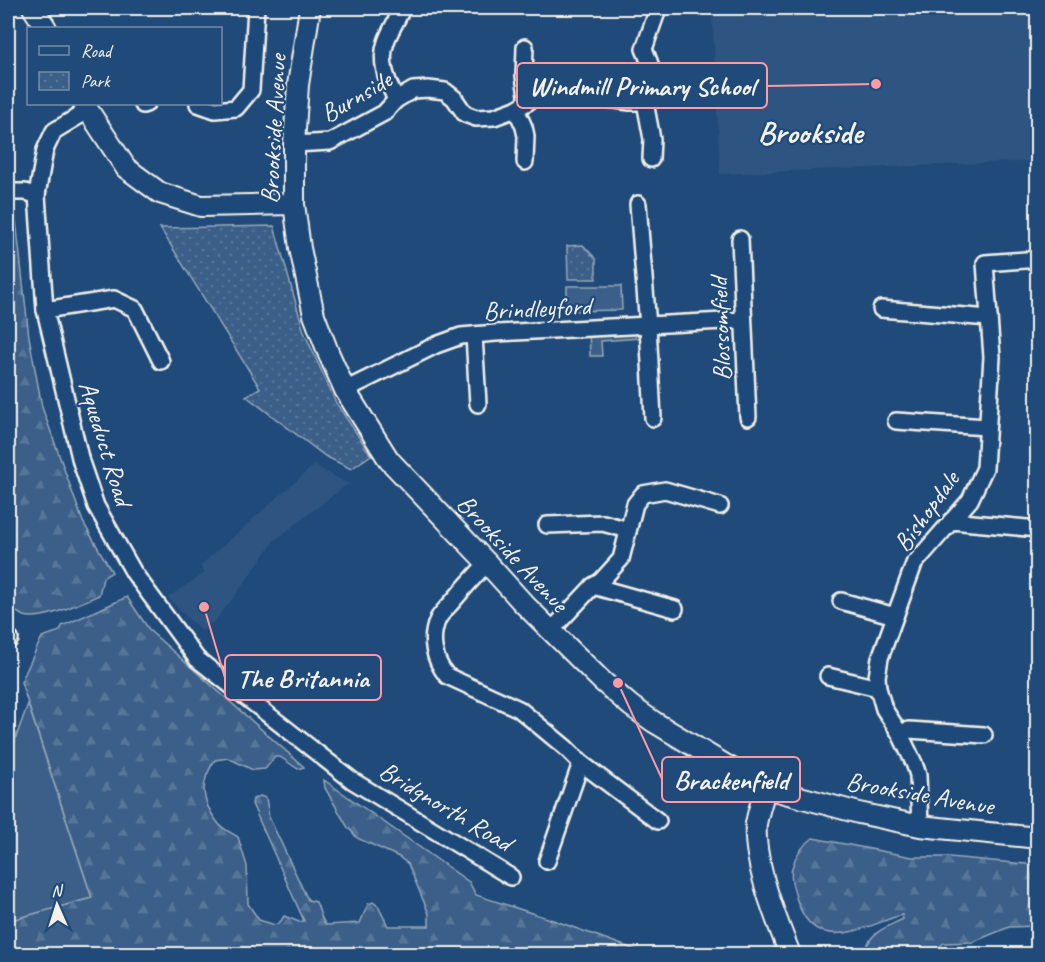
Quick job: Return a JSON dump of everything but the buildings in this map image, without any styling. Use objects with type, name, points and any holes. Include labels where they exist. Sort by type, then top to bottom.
[{"type":"street","points":[[33,8],[45,27]]},
{"type":"street","points":[[201,105],[215,110],[236,108],[251,90],[256,8]]},
{"type":"street","name":"Brookside Avenue","points":[[310,8],[298,85],[294,144],[294,204],[300,248],[314,315],[345,390],[389,460],[550,632],[602,681],[654,722],[766,788],[859,813],[920,826],[1038,838]]},
{"type":"street","points":[[396,100],[386,80],[383,57],[386,41],[402,8]]},
{"type":"street","points":[[651,159],[652,139],[645,102],[650,99],[653,78],[651,64],[644,49],[657,8]]},
{"type":"street","points":[[525,47],[522,106],[526,136],[525,162]]},
{"type":"street","name":"Burnside","points":[[294,144],[330,142],[384,112],[396,100],[413,90],[428,88],[445,91],[454,98],[465,114],[476,118],[494,117],[522,106],[549,91],[580,90],[594,97],[645,102]]},
{"type":"street","points":[[86,107],[126,168],[160,193],[201,206],[294,204]]},
{"type":"street","name":"Aqueduct Road","points":[[86,107],[54,131],[45,150],[37,195],[45,310],[81,462],[96,506],[134,573],[197,659],[353,781]]},
{"type":"street","points":[[8,192],[37,195]]},
{"type":"street","points":[[638,204],[653,418]]},
{"type":"street","name":"Blossomfield","points":[[740,239],[748,417]]},
{"type":"street","name":"Bishopdale","points":[[920,826],[918,775],[899,732],[884,709],[877,677],[880,658],[914,564],[970,500],[985,468],[993,357],[985,263],[1038,259]]},
{"type":"street","points":[[45,310],[114,299],[135,309],[161,361]]},
{"type":"street","points":[[881,309],[989,318]]},
{"type":"street","name":"Brindleyford","points":[[345,390],[436,345],[461,336],[743,320]]},
{"type":"street","points":[[474,335],[478,405]]},
{"type":"street","points":[[896,421],[987,427]]},
{"type":"street","points":[[550,632],[621,559],[635,504],[643,494],[665,490],[720,506]]},
{"type":"street","points":[[951,521],[1038,529]]},
{"type":"street","points":[[547,525],[603,523],[628,530]]},
{"type":"street","points":[[487,563],[438,619],[434,637],[438,663],[447,676],[519,709],[581,763],[658,821]]},
{"type":"street","points":[[593,586],[675,609]]},
{"type":"street","points":[[841,601],[895,616]]},
{"type":"street","points":[[828,676],[878,688]]},
{"type":"street","points":[[899,732],[909,730],[984,735]]},
{"type":"street","points":[[547,861],[581,763]]},
{"type":"street","name":"Bridgnorth Road","points":[[353,781],[511,877]]},
{"type":"street","points":[[766,788],[758,814],[756,837],[768,892],[790,954]]},
{"type":"shaded area","points":[[712,8],[1037,8],[1037,161],[720,174]]},
{"type":"shaded area","points":[[314,465],[348,484],[275,540],[234,597],[212,624],[210,623],[202,631],[168,597],[205,573],[200,566]]},
{"type":"green space","points":[[8,211],[15,211],[29,337],[42,407],[83,522],[112,572],[103,578],[99,595],[62,610],[31,617],[24,616],[8,606]]},
{"type":"green space","points":[[274,226],[304,332],[336,403],[371,455],[351,469],[325,456],[246,396],[260,388],[160,228]]},
{"type":"green space","points":[[583,245],[596,259],[596,279],[568,279],[567,246]]},
{"type":"green space","points":[[567,286],[621,286],[622,310],[567,311]]},
{"type":"green space","points":[[633,326],[639,338],[601,341],[602,356],[590,356],[589,328]]},
{"type":"green space","points":[[127,597],[150,631],[304,767],[298,769],[280,757],[275,757],[265,769],[253,770],[228,758],[215,760],[206,776],[205,799],[212,815],[220,825],[238,837],[247,866],[248,904],[259,920],[275,925],[284,916],[299,922],[304,921],[252,804],[253,799],[260,796],[266,798],[269,817],[308,900],[316,902],[326,925],[360,923],[368,904],[373,902],[378,906],[388,926],[429,926],[429,914],[408,864],[399,857],[357,838],[347,826],[325,788],[324,780],[469,882],[476,895],[647,954],[8,954],[8,921],[92,898],[21,682],[42,637],[60,631],[62,626]]},
{"type":"green space","points":[[28,704],[92,898],[8,921],[8,759]]},
{"type":"green space","points":[[813,838],[912,857],[949,857],[1037,865],[1037,926],[1009,927],[973,942],[944,943],[930,954],[872,954],[866,948],[872,937],[903,919],[902,915],[858,930],[839,933],[822,931],[810,924],[799,905],[791,873],[797,855]]},
{"type":"place","name":"Windmill Primary School","points":[[876,84]]},
{"type":"place","name":"The Britannia","points":[[204,607]]},
{"type":"place","name":"Brackenfield","points":[[618,683]]},
{"type":"district","name":"Brookside","points":[[810,132]]}]
